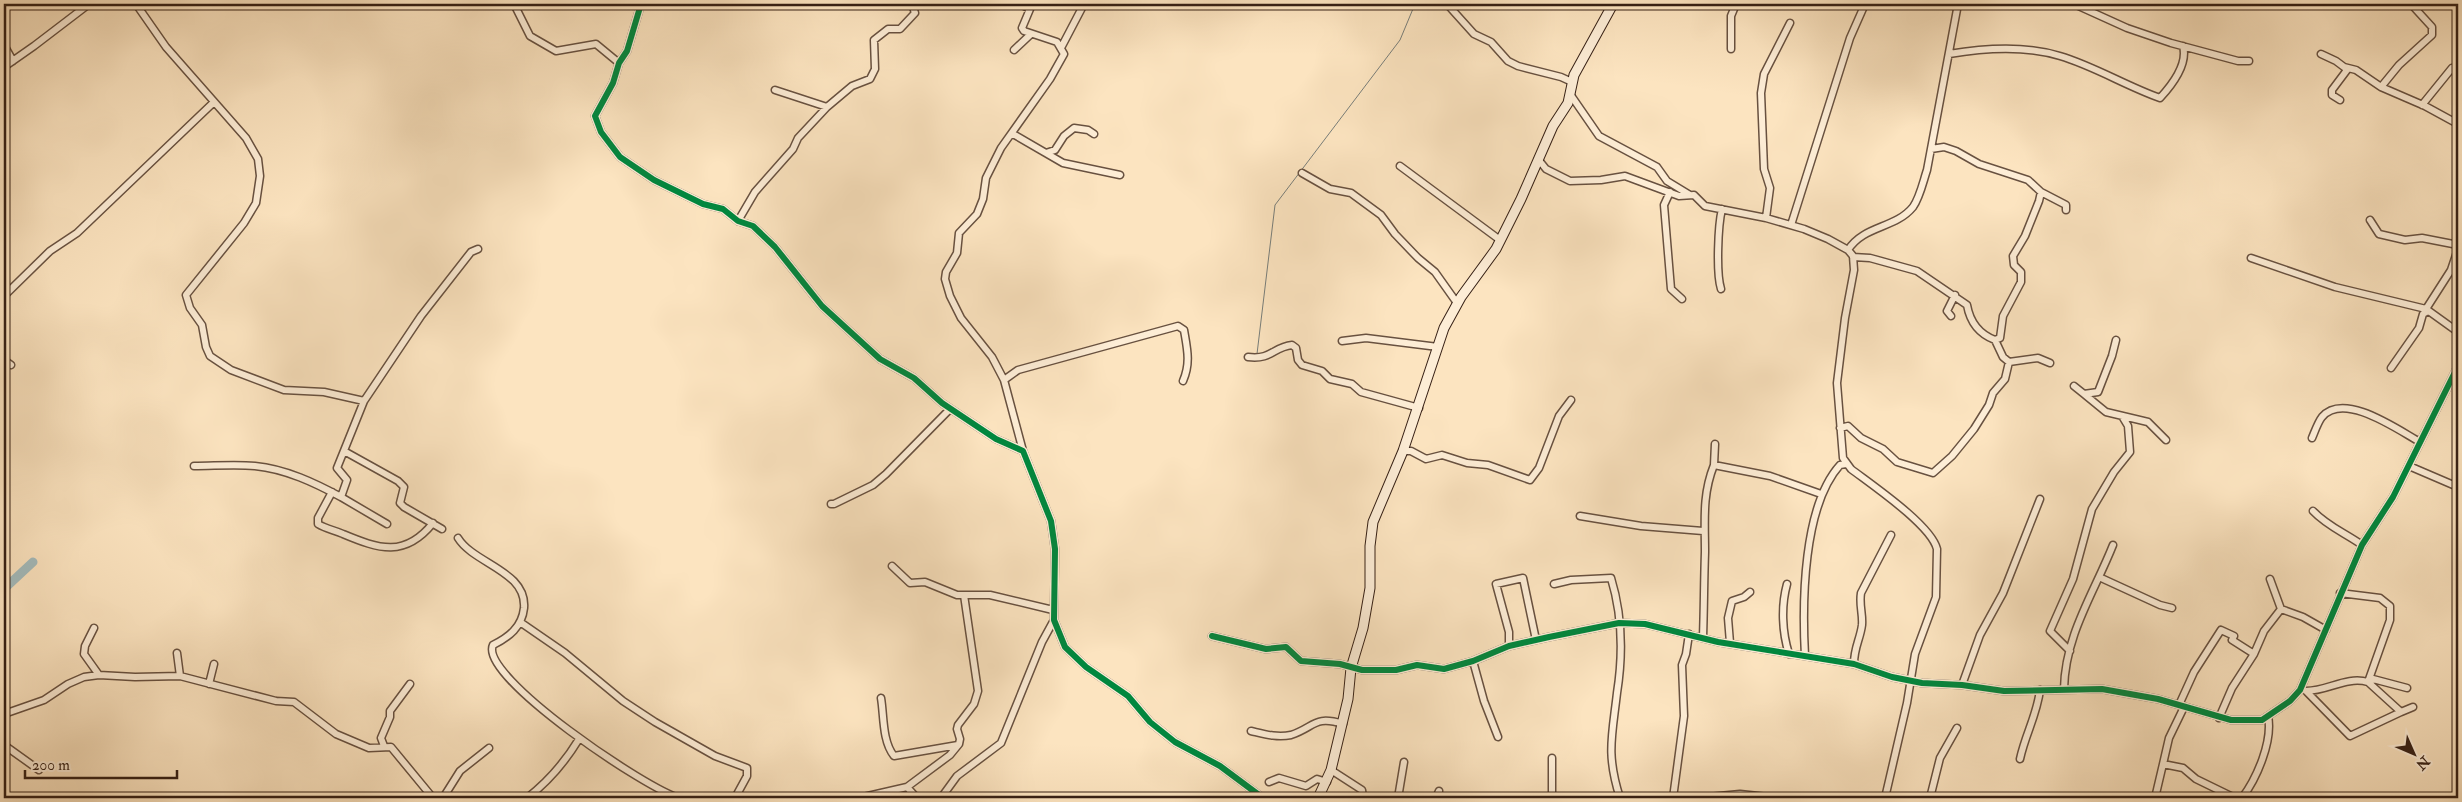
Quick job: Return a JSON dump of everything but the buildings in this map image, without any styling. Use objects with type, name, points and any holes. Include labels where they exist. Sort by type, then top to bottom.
[{"type":"street","points":[[4,67],[89,4]]},
{"type":"street","points":[[136,4],[166,47],[246,138],[258,159],[260,176],[256,203],[244,223],[186,295],[190,308],[202,325],[206,347],[210,356],[231,370],[284,390],[324,392],[364,401]]},
{"type":"street","points":[[514,4],[526,29],[534,39],[556,51],[596,44],[619,63]]},
{"type":"street","points":[[641,4],[627,51],[619,63],[613,84],[595,116],[601,132],[611,148],[620,157],[654,180],[703,204],[722,209],[738,221],[753,226],[776,247],[822,306],[880,359],[914,378],[950,408],[996,439],[1023,451]]},
{"type":"street","points":[[738,221],[755,192],[793,149],[798,138],[826,107],[852,86],[870,79],[875,68],[874,40],[888,29],[900,29],[916,13],[912,4]]},
{"type":"street","points":[[1020,4],[1031,6],[1022,28],[1024,31],[1050,39],[1062,46]]},
{"type":"street","points":[[1084,4],[1062,46],[1064,54],[1061,61],[1013,134],[1001,148],[986,178],[983,199],[977,214],[959,234],[958,253],[946,272],[945,279],[950,296],[961,318],[992,357],[1004,380],[1023,451],[1047,509],[1055,557],[1054,620],[1065,647],[1086,667],[1128,696],[1150,722],[1175,742],[1220,766],[1262,798]]},
{"type":"street","points":[[1447,4],[1474,34],[1491,42],[1508,61],[1518,66],[1561,77],[1572,82]]},
{"type":"street","points":[[1318,798],[1331,770],[1348,699],[1351,668],[1363,628],[1370,588],[1370,546],[1373,522],[1419,408],[1444,328],[1457,303],[1500,240],[1554,126],[1565,107],[1572,82],[1613,4]]},
{"type":"street","points":[[1731,49],[1731,16],[1736,4]]},
{"type":"street","points":[[1791,225],[1850,38],[1865,4]]},
{"type":"street","points":[[1848,250],[1859,236],[1884,224],[1894,223],[1913,207],[1922,186],[1931,149],[1958,4]]},
{"type":"street","points":[[2074,4],[2127,28],[2238,61],[2249,61]]},
{"type":"street","points":[[2381,87],[2399,65],[2432,35],[2432,27],[2411,4]]},
{"type":"street","points":[[1766,218],[1770,188],[1764,168],[1761,93],[1764,74],[1790,24]]},
{"type":"street","points":[[1014,50],[1031,34]]},
{"type":"street","points":[[4,44],[13,61]]},
{"type":"street","points":[[1949,54],[2012,48],[2060,56],[2160,98],[2167,90],[2186,56],[2184,46]]},
{"type":"street","points":[[2321,54],[2344,67],[2356,70],[2381,87],[2422,105],[2458,124]]},
{"type":"street","points":[[2340,100],[2332,95],[2332,90],[2347,70],[2344,67]]},
{"type":"street","points":[[2422,105],[2452,68]]},
{"type":"street","points":[[775,90],[826,107]]},
{"type":"street","points":[[1570,94],[1599,136],[1657,167],[1667,181],[1698,198],[1705,206],[1791,225],[1828,239],[1848,250],[1853,257],[1854,270],[1845,318],[1837,383],[1842,458],[1846,464],[1921,525],[1935,541],[1936,597],[1915,654],[1885,798]]},
{"type":"street","points":[[4,295],[50,251],[78,233],[214,102]]},
{"type":"street","points":[[1565,107],[1578,108]]},
{"type":"street","points":[[1042,152],[1052,152],[1064,136],[1074,128],[1088,130],[1094,134]]},
{"type":"street","points":[[1013,134],[1063,163],[1120,175]]},
{"type":"street","points":[[1931,149],[1944,147],[1956,151],[1979,164],[2028,180],[2041,192],[2066,205],[2066,210]]},
{"type":"street","points":[[1538,159],[1546,170],[1570,181],[1625,176],[1679,196],[1690,195]]},
{"type":"street","points":[[1400,166],[1500,240]]},
{"type":"street","points":[[1302,173],[1330,189],[1351,193],[1381,215],[1395,234],[1418,258],[1436,272],[1457,303]]},
{"type":"street","points":[[1670,192],[1664,205],[1671,289],[1682,299]]},
{"type":"street","points":[[1995,340],[2000,338],[2003,316],[2012,303],[2021,282],[2021,272],[2014,265],[2013,256],[2024,236],[2041,192]]},
{"type":"street","points":[[1721,289],[1718,278],[1719,222],[1722,209]]},
{"type":"street","points":[[2370,220],[2379,234],[2405,240],[2422,238],[2458,245]]},
{"type":"street","points":[[341,498],[347,480],[337,468],[364,401],[420,316],[471,252],[478,249]]},
{"type":"street","points":[[2391,368],[2419,328],[2423,314],[2451,270],[2458,249]]},
{"type":"street","points":[[1853,257],[1870,258],[1917,271],[1942,289],[1955,295],[1967,305],[1968,314],[1975,326],[1985,336],[1995,340],[2003,358],[2009,362],[2038,358],[2050,363]]},
{"type":"street","points":[[2250,258],[2335,287],[2427,310],[2458,332]]},
{"type":"street","points":[[1951,316],[1947,311],[1955,295]]},
{"type":"street","points":[[1004,380],[1018,370],[1178,326],[1184,330],[1188,360],[1187,371],[1183,381]]},
{"type":"street","points":[[1342,341],[1366,338],[1438,347]]},
{"type":"street","points":[[2084,394],[2098,392],[2116,340]]},
{"type":"street","points":[[1248,357],[1262,358],[1292,345],[1296,348],[1298,360],[1302,365],[1322,371],[1337,383],[1352,384],[1361,392],[1419,408]]},
{"type":"street","points":[[4,360],[11,365]]},
{"type":"street","points":[[1840,428],[1848,426],[1858,436],[1883,449],[1904,466],[1933,474],[1952,456],[1974,429],[1989,405],[1992,393],[2006,379],[2009,362]]},
{"type":"street","points":[[2304,691],[2340,594],[2362,545],[2393,496],[2458,366]]},
{"type":"street","points":[[2451,381],[2458,384]]},
{"type":"street","points":[[2074,386],[2106,412],[2148,422],[2166,440]]},
{"type":"street","points":[[1403,451],[1411,452],[1426,459],[1442,454],[1456,460],[1495,467],[1530,480],[1538,468],[1559,416],[1571,400]]},
{"type":"street","points":[[830,504],[834,504],[873,484],[915,446],[950,408]]},
{"type":"street","points":[[2312,438],[2323,416],[2335,408],[2350,408],[2361,411],[2420,442]]},
{"type":"street","points":[[2070,651],[2050,631],[2073,579],[2092,509],[2114,472],[2130,452],[2128,426],[2122,416]]},
{"type":"street","points":[[1703,637],[1704,502],[1707,483],[1714,465],[1715,444]]},
{"type":"street","points":[[344,451],[398,481],[404,487],[400,503],[442,529]]},
{"type":"street","points":[[1805,656],[1803,619],[1814,518],[1822,494],[1840,465],[1846,464]]},
{"type":"street","points":[[1714,465],[1770,476],[1822,494]]},
{"type":"street","points":[[194,466],[256,466],[288,472],[332,492],[388,524]]},
{"type":"street","points":[[2409,466],[2458,487]]},
{"type":"street","points":[[332,492],[318,518],[318,524],[375,547],[389,549],[405,544],[425,533],[433,523]]},
{"type":"street","points":[[1962,685],[1980,635],[2003,593],[2040,499]]},
{"type":"street","points":[[2313,511],[2324,524],[2341,530],[2362,545]]},
{"type":"street","points":[[1580,516],[1641,526],[1703,531]]},
{"type":"street","points":[[1854,664],[1855,645],[1862,627],[1859,604],[1861,594],[1891,535]]},
{"type":"street","points":[[458,538],[473,554],[506,574],[519,589],[524,602],[523,616],[520,622],[505,639],[493,645],[491,649],[493,656],[521,688],[579,738],[646,783],[677,798]]},
{"type":"street","points":[[2064,689],[2077,622],[2113,544]]},
{"type":"street","points":[[892,566],[910,583],[925,582],[957,595],[990,595],[1054,610]]},
{"type":"street","points":[[2099,577],[2172,608]]},
{"type":"street","points":[[1509,646],[1509,632],[1496,584],[1524,578],[1536,640]]},
{"type":"street","points":[[1554,584],[1571,580],[1611,578],[1616,594],[1620,624],[1618,693],[1613,715],[1610,754],[1612,772],[1620,798]]},
{"type":"street","points":[[2270,580],[2280,609]]},
{"type":"street","points":[[1787,584],[1784,640],[1789,654]]},
{"type":"street","points":[[1730,643],[1728,618],[1732,601],[1744,597],[1750,592]]},
{"type":"street","points":[[2340,594],[2380,598],[2390,606],[2390,620],[2368,682]]},
{"type":"street","points":[[859,798],[907,787],[950,755],[958,745],[958,725],[974,704],[978,691],[964,595]]},
{"type":"street","points":[[2280,609],[2303,616],[2326,630]]},
{"type":"street","points":[[2218,718],[2232,688],[2254,654],[2264,631],[2280,609]]},
{"type":"street","points":[[941,798],[957,776],[1001,743],[1042,642],[1054,620]]},
{"type":"street","points":[[520,622],[565,653],[622,701],[715,756],[747,768],[747,776],[735,798]]},
{"type":"street","points":[[1212,636],[1266,650],[1286,647],[1301,661],[1340,664],[1351,668],[1396,670],[1417,665],[1436,670],[1473,661],[1509,646],[1536,640],[1620,624],[1645,624],[1730,643],[1770,648],[1789,654],[1854,664],[1922,683],[1962,685],[2004,691],[2102,689],[2182,706],[2218,718],[2246,721],[2262,720],[2304,691],[2323,690],[2355,680],[2368,682],[2401,712]]},
{"type":"street","points":[[94,628],[85,646],[84,654],[99,675]]},
{"type":"street","points":[[2155,798],[2169,738],[2194,672],[2220,630],[2234,636],[2232,640],[2254,654]]},
{"type":"street","points":[[1673,798],[1683,726],[1682,665],[1689,634]]},
{"type":"street","points":[[177,653],[180,676]]},
{"type":"street","points":[[1473,661],[1484,701],[1498,737]]},
{"type":"street","points":[[208,684],[214,664]]},
{"type":"street","points":[[4,714],[44,700],[68,684],[99,675],[135,677],[180,676],[276,701],[294,702],[304,707],[321,725],[336,734],[369,748],[384,746],[394,749],[433,798]]},
{"type":"street","points":[[2368,682],[2373,679],[2407,688]]},
{"type":"street","points":[[384,746],[381,738],[390,717],[390,711],[410,684]]},
{"type":"street","points":[[2020,759],[2026,734],[2035,716],[2040,690]]},
{"type":"street","points":[[2304,691],[2350,736],[2413,707]]},
{"type":"street","points":[[881,698],[884,726],[890,751],[894,756],[958,745]]},
{"type":"street","points":[[2242,798],[2262,764],[2270,727],[2268,716]]},
{"type":"street","points":[[1251,731],[1264,735],[1289,735],[1319,720],[1343,724]]},
{"type":"street","points":[[1930,798],[1940,758],[1956,728]]},
{"type":"street","points":[[527,798],[542,786],[566,760],[579,738]]},
{"type":"street","points":[[4,745],[40,770]]},
{"type":"street","points":[[443,798],[460,771],[489,748]]},
{"type":"street","points":[[1552,758],[1552,798]]},
{"type":"street","points":[[1398,798],[1404,762]]},
{"type":"street","points":[[2163,764],[2183,768],[2196,779],[2236,798]]},
{"type":"street","points":[[1331,770],[1358,786],[1362,790],[1363,798]]},
{"type":"street","points":[[1269,782],[1279,778],[1306,786],[1317,779],[1327,782]]},
{"type":"street","points":[[907,787],[917,798]]},
{"type":"street","points":[[1436,798],[1439,791]]},
{"type":"street","points":[[1698,798],[1726,794],[1777,798]]},
{"type":"waterway","points":[[1257,354],[1275,205],[1400,40],[1415,4]]},
{"type":"waterway","points":[[4,589],[33,562]]},
{"type":"cycle path","points":[[641,4],[627,51],[619,63],[613,83],[595,116],[601,132],[620,157],[654,180],[703,204],[723,209],[738,221],[753,226],[775,247],[822,306],[880,359],[914,378],[942,403],[996,439],[1023,451],[1051,521],[1055,549],[1054,620],[1065,647],[1086,667],[1128,696],[1150,722],[1175,742],[1220,766],[1263,798]]},
{"type":"cycle path","points":[[1212,636],[1266,649],[1286,647],[1301,661],[1340,664],[1362,670],[1396,670],[1417,665],[1444,669],[1473,661],[1509,646],[1549,637],[1619,623],[1645,624],[1718,642],[1854,664],[1892,677],[1922,683],[1962,685],[2004,691],[2102,689],[2158,699],[2231,720],[2262,720],[2290,701],[2300,690],[2362,545],[2393,497],[2458,366]]}]
